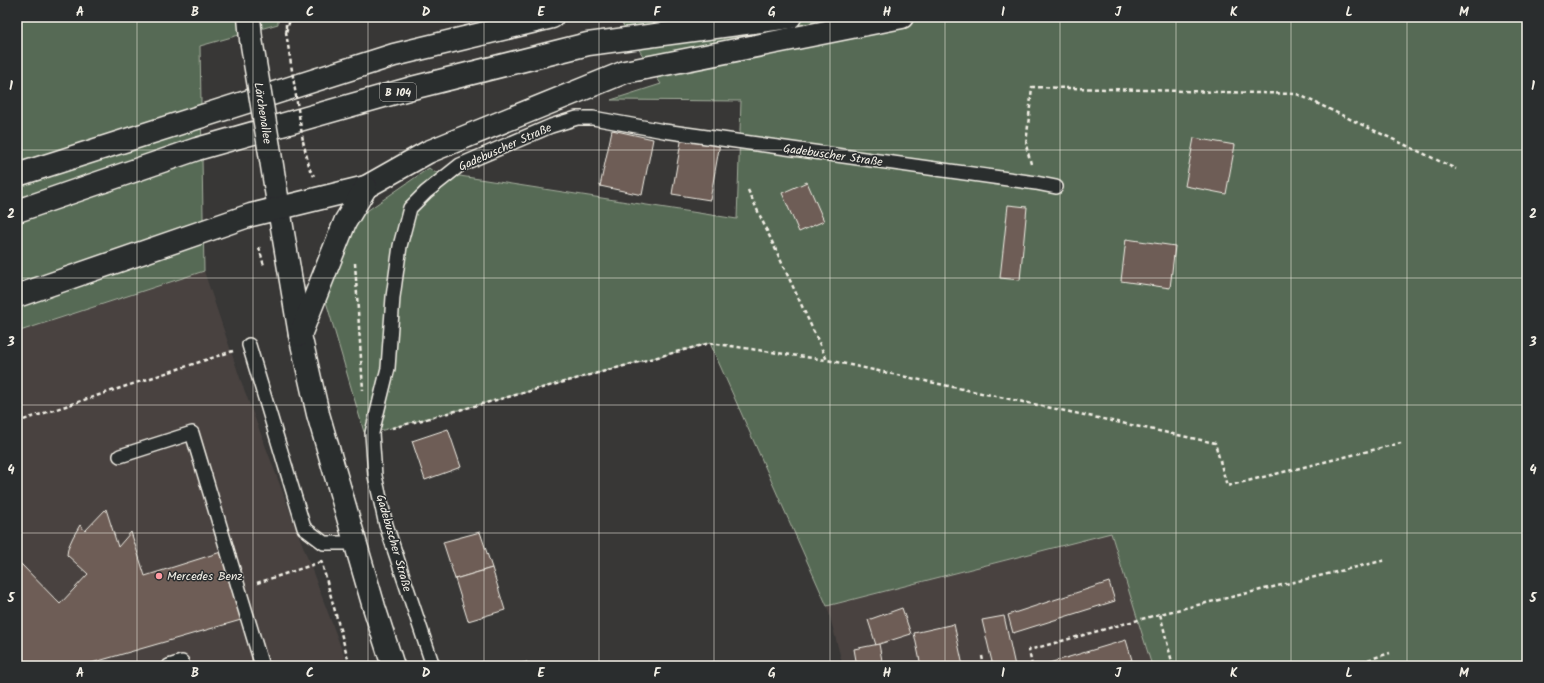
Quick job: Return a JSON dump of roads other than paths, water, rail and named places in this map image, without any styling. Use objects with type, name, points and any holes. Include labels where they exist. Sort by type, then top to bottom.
[{"type":"main road","name":"Lärchenallee","points":[[250,17],[251,39],[279,208]]},
{"type":"main road","points":[[17,175],[394,55],[552,17]]},
{"type":"main road","name":"B 104","points":[[17,212],[197,148],[420,86],[588,44],[790,17]]},
{"type":"main road","points":[[17,296],[251,215],[366,187],[428,152],[625,72],[902,17]]},
{"type":"main road","points":[[300,335],[345,222],[366,187]]},
{"type":"main road","points":[[279,208],[300,335],[318,414],[393,666]]},
{"type":"lane","name":"Gadebuscher Straße","points":[[433,666],[386,525],[375,476],[372,433],[388,368],[393,297],[400,246],[410,208],[426,192],[460,165],[551,126],[577,118],[593,118],[664,131],[1056,187]]},
{"type":"lane","points":[[249,345],[304,528],[324,543],[356,543]]},
{"type":"lane","points":[[120,456],[192,433],[262,666]]},
{"type":"lane","points":[[169,666],[182,662]]},
{"type":"place","name":"Mercedes Benz","points":[[159,576]]}]
